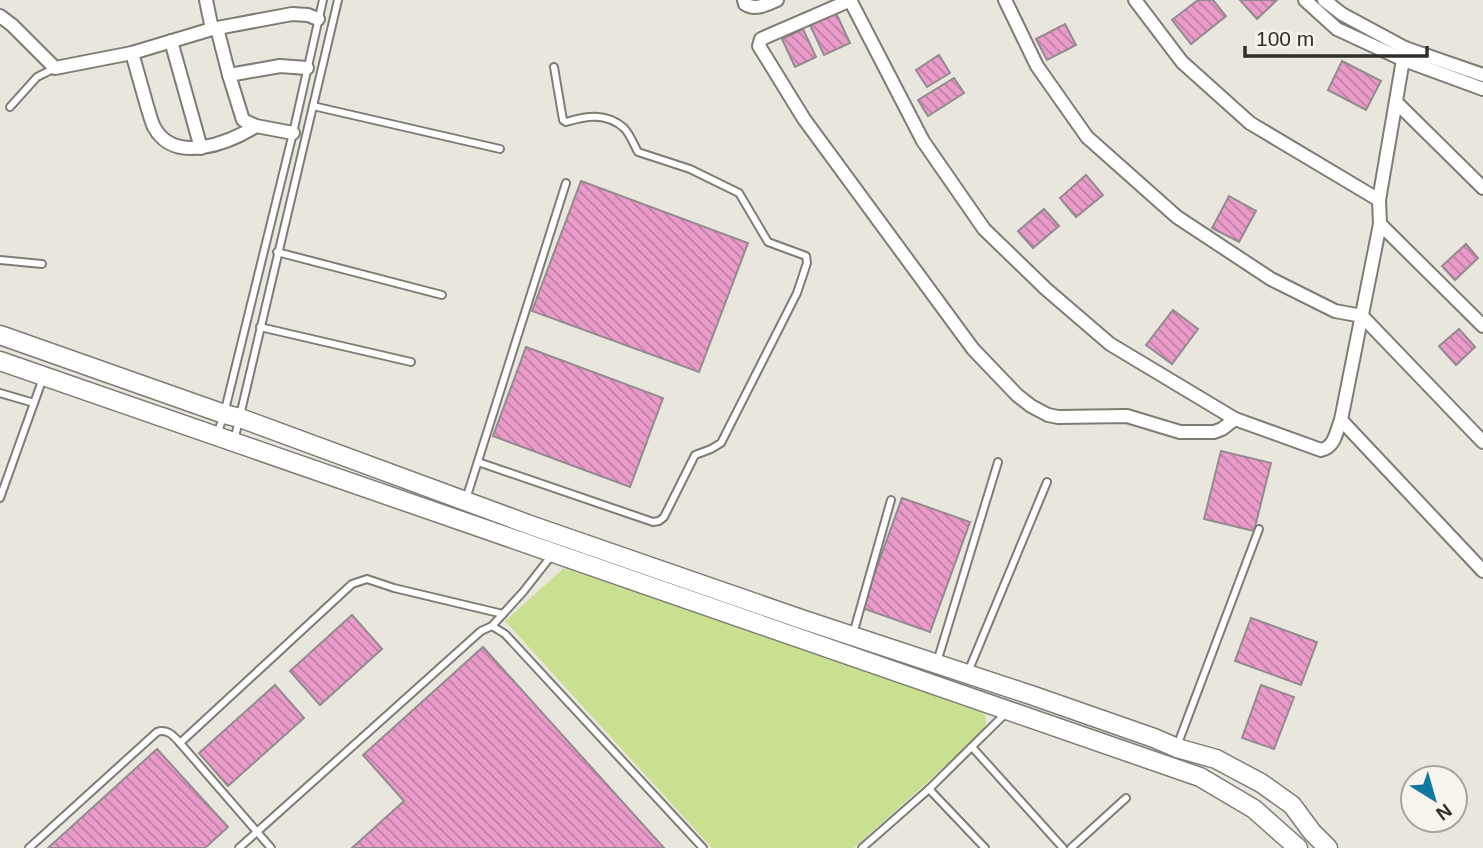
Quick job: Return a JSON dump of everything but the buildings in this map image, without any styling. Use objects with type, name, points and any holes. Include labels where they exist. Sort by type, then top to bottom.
[{"type":"street","points":[[206,0],[241,117],[256,126],[293,132]]},
{"type":"street","points":[[744,0],[751,8],[758,8],[778,0]]},
{"type":"street","points":[[1235,419],[1214,432],[1180,432],[1127,416],[1048,415],[1017,396],[973,349],[804,119],[759,46],[761,39],[850,0],[923,141],[984,229],[1046,289],[1110,344],[1235,419],[1321,450],[1332,445],[1341,420],[1380,224],[1379,200],[1405,54]]},
{"type":"street","points":[[1005,0],[1037,65],[1087,137],[1177,217],[1271,279],[1335,311],[1362,316],[1483,442]]},
{"type":"street","points":[[1135,0],[1182,62],[1250,123],[1379,200]]},
{"type":"street","points":[[1305,0],[1337,29],[1405,54],[1483,89]]},
{"type":"street","points":[[1324,0],[1405,54],[1483,75]]},
{"type":"street","points":[[0,16],[55,68],[132,53],[215,28],[292,14],[318,19]]},
{"type":"street","points":[[171,41],[201,148]]},
{"type":"street","points":[[132,53],[153,126],[170,144],[190,149],[201,148],[242,134],[256,126]]},
{"type":"street","points":[[229,75],[280,66],[307,68]]},
{"type":"street","points":[[1396,102],[1483,188]]},
{"type":"street","points":[[1380,224],[1483,326]]},
{"type":"street","points":[[0,335],[748,601],[853,636],[901,648],[936,664],[1142,733],[1177,748],[1216,759],[1261,783],[1292,805],[1328,848]]},
{"type":"street","points":[[0,361],[1200,777],[1254,809],[1298,848]]},
{"type":"street","points":[[1341,420],[1481,564]]},
{"type":"street","points":[[743,619],[748,601]]},
{"type":"lane","points":[[225,439],[323,0]]},
{"type":"lane","points":[[225,439],[260,327],[338,0]]},
{"type":"lane","points":[[312,50],[326,51]]},
{"type":"lane","points":[[478,462],[659,522],[695,455],[721,443],[797,293],[807,263],[806,256],[768,242],[739,193],[690,169],[638,152],[625,129],[608,118],[596,116],[566,122],[563,120],[554,66]]},
{"type":"lane","points":[[10,107],[37,77],[55,68]]},
{"type":"lane","points":[[313,106],[500,149]]},
{"type":"lane","points":[[466,501],[566,183]]},
{"type":"lane","points":[[277,252],[442,295]]},
{"type":"lane","points":[[0,260],[42,264]]},
{"type":"lane","points":[[260,327],[411,362]]},
{"type":"lane","points":[[0,498],[43,376]]},
{"type":"lane","points":[[0,393],[34,403]]},
{"type":"lane","points":[[936,664],[998,462]]},
{"type":"lane","points":[[967,674],[1047,482]]},
{"type":"lane","points":[[853,636],[891,500]]},
{"type":"lane","points":[[1177,748],[1259,530]]},
{"type":"lane","points":[[239,848],[481,631],[492,626],[554,553]]},
{"type":"lane","points":[[180,743],[352,584],[367,579],[503,614]]},
{"type":"lane","points":[[492,626],[505,634],[703,848]]},
{"type":"lane","points":[[862,848],[929,789],[1009,711]]},
{"type":"lane","points":[[29,848],[162,730],[170,733],[180,743],[271,848]]},
{"type":"lane","points":[[972,747],[1063,848]]},
{"type":"lane","points":[[929,789],[985,848]]},
{"type":"lane","points":[[1071,848],[1126,798]]},
{"type":"green space","points":[[564,568],[976,706],[986,717],[984,731],[854,848],[712,848],[505,621]]}]
